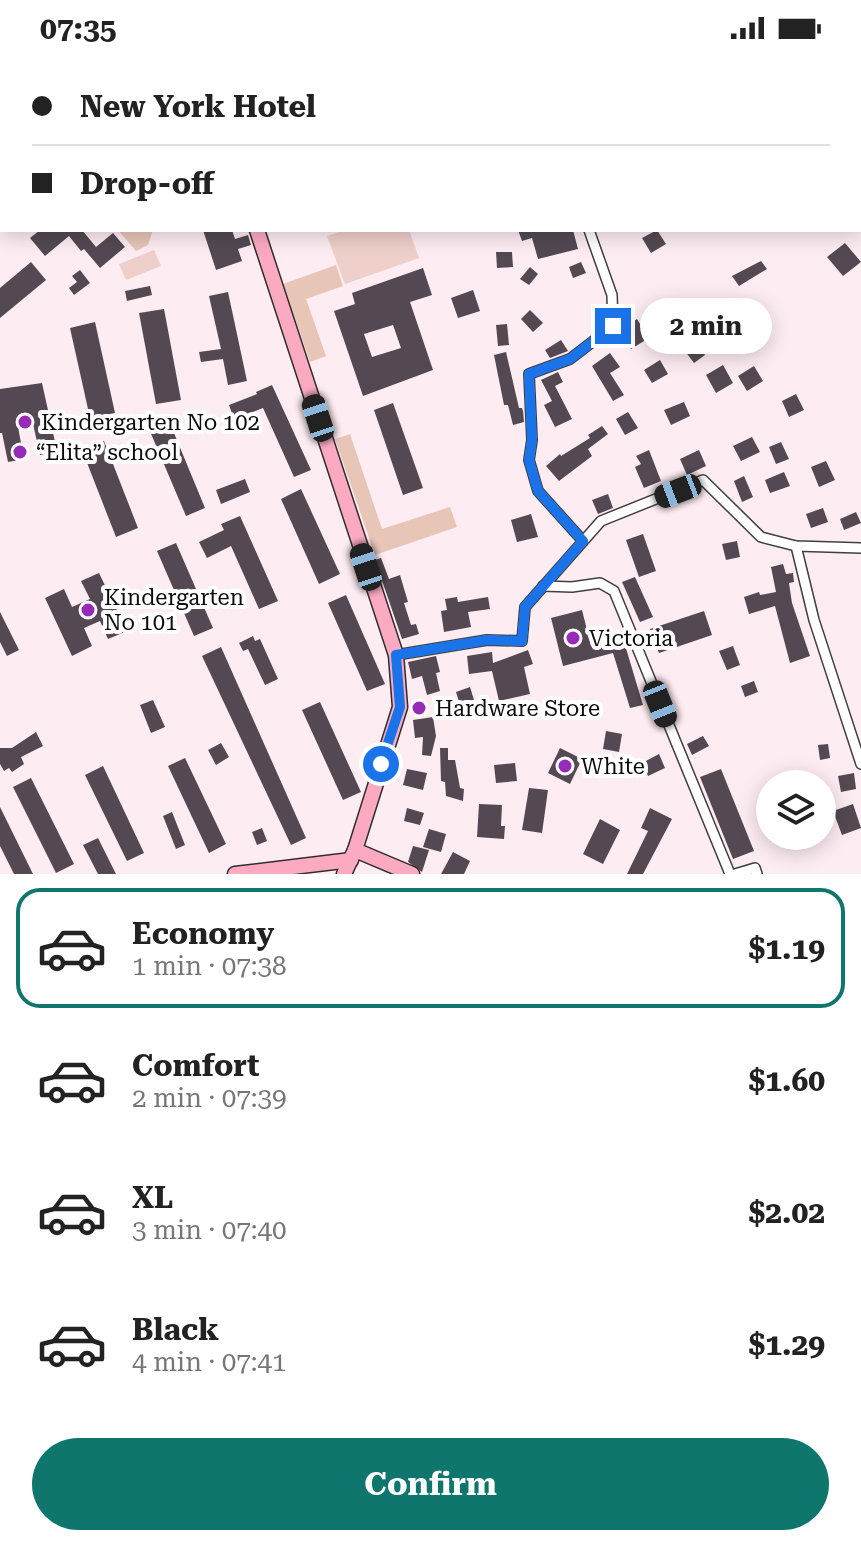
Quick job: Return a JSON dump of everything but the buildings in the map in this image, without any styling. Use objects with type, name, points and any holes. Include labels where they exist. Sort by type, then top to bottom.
[{"type":"street","points":[[258,232],[396,655],[400,707],[353,855],[344,874]]},
{"type":"street","points":[[583,541],[538,491],[529,460],[532,440],[529,374],[570,359],[613,326],[612,295],[590,232]]},
{"type":"street","points":[[396,655],[487,640],[522,641],[525,607],[601,521],[703,480],[761,537],[796,546],[861,548]]},
{"type":"street","points":[[796,546],[814,620],[861,764]]},
{"type":"street","points":[[543,586],[572,587],[600,583],[614,591],[733,874],[755,868],[757,874]]},
{"type":"street","points":[[235,874],[353,855],[412,874]]},
{"type":"shaded area","points":[[120,232],[152,232],[148,245],[136,251]]},
{"type":"shaded area","points":[[339,232],[410,232],[419,258],[345,284],[327,236]]},
{"type":"shaded area","points":[[154,250],[161,266],[126,280],[119,264]]},
{"type":"shaded area","points":[[336,265],[343,286],[306,299],[326,356],[310,362],[283,284]]},
{"type":"shaded area","points":[[350,434],[382,529],[450,507],[457,527],[375,555],[335,439]]},
{"type":"place","name":"Kindergarten No 102","points":[[25,422]]},
{"type":"place","name":"“Elita” school","points":[[20,452]]},
{"type":"place","name":"Kindergarten No 101","points":[[88,610]]},
{"type":"place","name":"Victoria","points":[[573,638]]},
{"type":"place","name":"Hardware Store","points":[[419,708]]},
{"type":"place","name":"White","points":[[565,766]]},
{"type":"route","points":[[381,764],[400,707],[396,655],[487,640],[522,641],[525,607],[583,541],[538,491],[529,460],[532,440],[529,374],[570,359],[613,326]]}]
